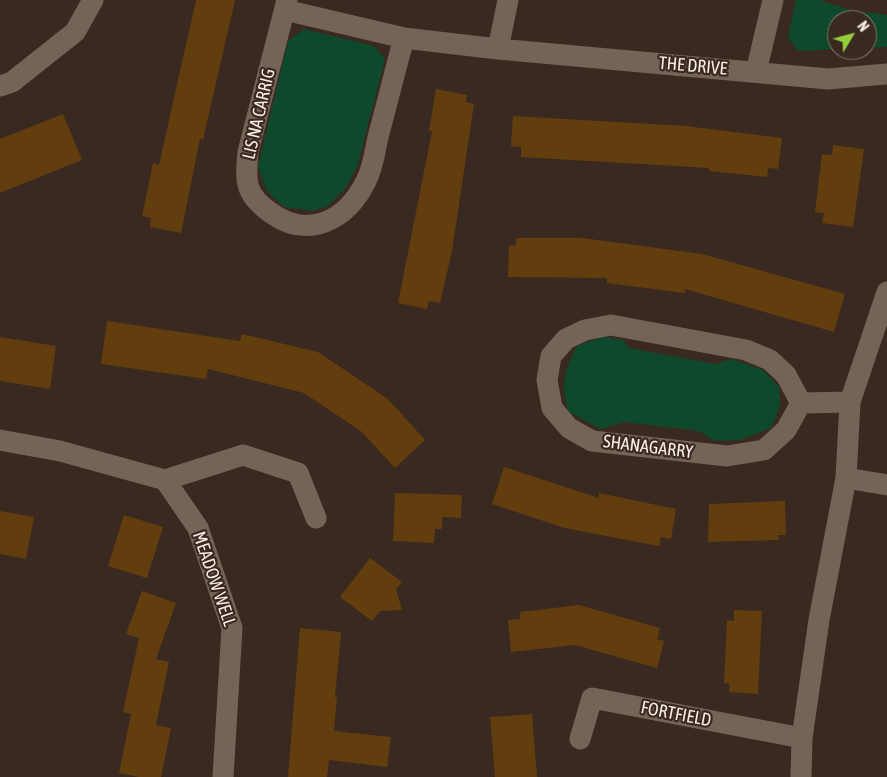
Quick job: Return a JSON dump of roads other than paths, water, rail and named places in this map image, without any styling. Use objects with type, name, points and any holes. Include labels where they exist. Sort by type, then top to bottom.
[{"type":"street","points":[[0,86],[12,82],[75,32],[93,0]]},
{"type":"street","points":[[498,49],[508,0]]},
{"type":"street","points":[[756,72],[773,0]]},
{"type":"street","name":"LIS NA CARRIG","points":[[404,38],[367,180],[350,206],[332,220],[313,227],[285,223],[255,202],[246,176],[248,152],[286,5],[404,38],[498,49]]},
{"type":"street","name":"THE DRIVE","points":[[498,49],[828,79],[887,74]]},
{"type":"street","points":[[801,777],[802,738],[819,620],[846,478],[850,402],[887,292]]},
{"type":"street","name":"SHANAGARRY","points":[[611,325],[746,350],[770,360],[786,375],[800,403],[786,430],[764,450],[727,456],[592,441],[569,428],[552,408],[547,380],[552,356],[566,339],[585,330],[611,325]]},
{"type":"street","points":[[800,403],[850,402]]},
{"type":"street","points":[[0,440],[60,451],[165,480],[243,455],[298,473],[316,518]]},
{"type":"street","points":[[846,478],[887,485]]},
{"type":"street","name":"MEADOW WELL","points":[[165,480],[198,528],[232,628],[224,777]]},
{"type":"street","name":"FORTFIELD","points":[[580,739],[592,698],[802,738]]}]
